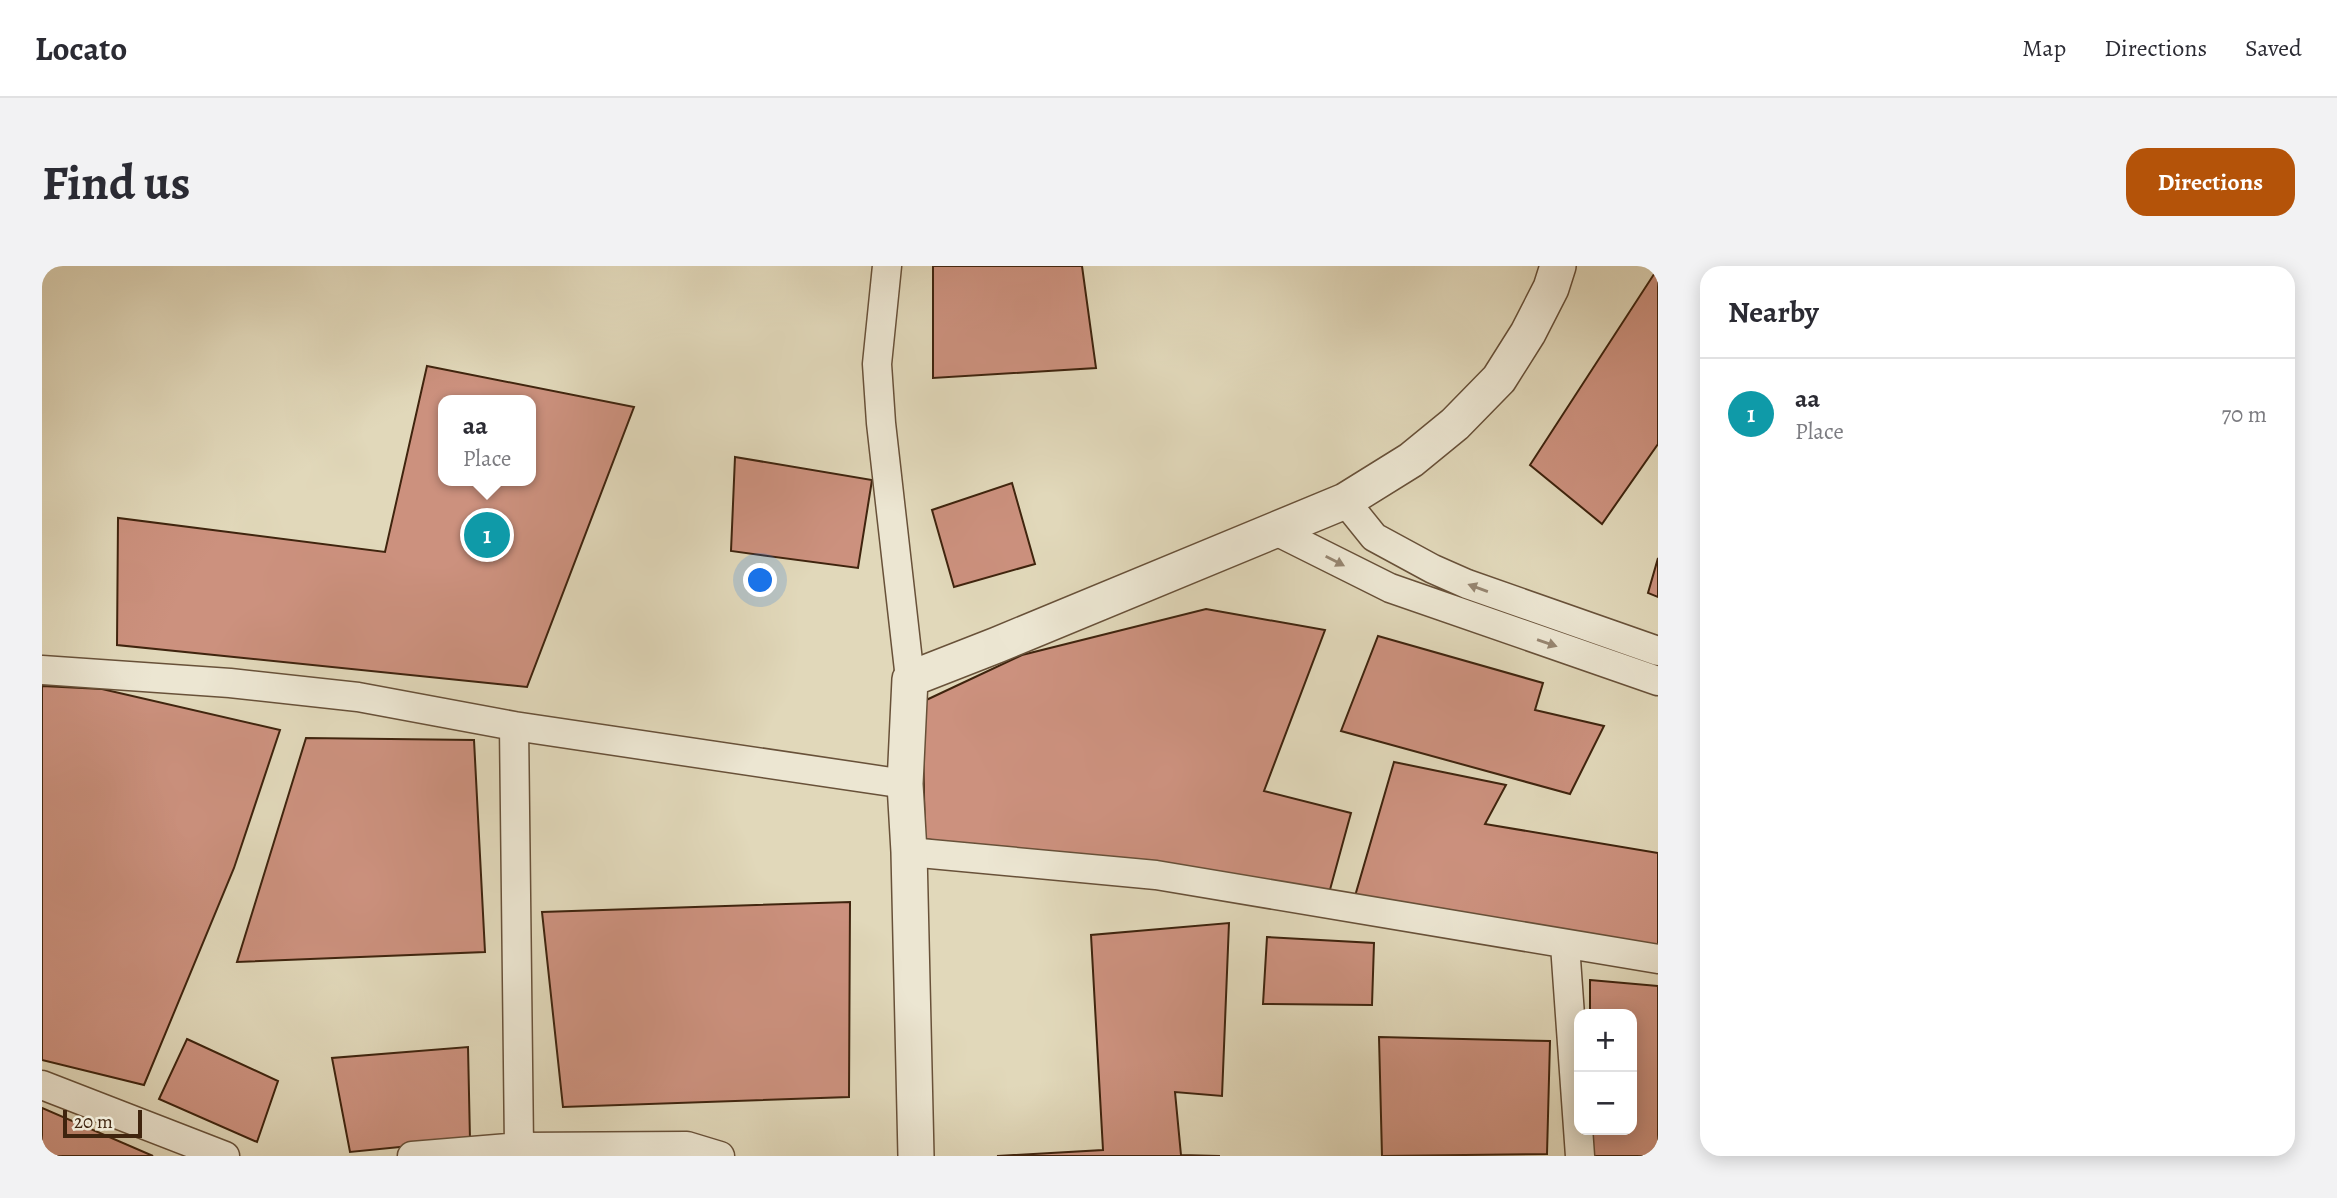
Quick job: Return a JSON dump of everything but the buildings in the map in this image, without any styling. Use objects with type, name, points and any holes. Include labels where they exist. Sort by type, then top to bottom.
[{"type":"street","points":[[887,266],[877,364],[881,423],[910,679],[905,784],[916,1156]]},
{"type":"street","points":[[910,679],[1345,500],[1410,460],[1455,424],[1499,379],[1528,332],[1558,266]]},
{"type":"street","points":[[1345,500],[1374,537],[1433,569],[1467,584],[1658,651]]},
{"type":"street","points":[[1274,530],[1390,588],[1658,681]]},
{"type":"street","points":[[42,670],[230,682],[358,697],[514,726],[905,784]]},
{"type":"street","points":[[514,726],[519,1147]]},
{"type":"street","points":[[909,852],[1156,875],[1658,959]]},
{"type":"street","points":[[1565,945],[1580,1156]]},
{"type":"street","points":[[42,1085],[225,1156]]},
{"type":"street","points":[[412,1156],[519,1147],[687,1146],[720,1156]]},
{"type":"place","name":"aa","points":[[487,535]]}]
